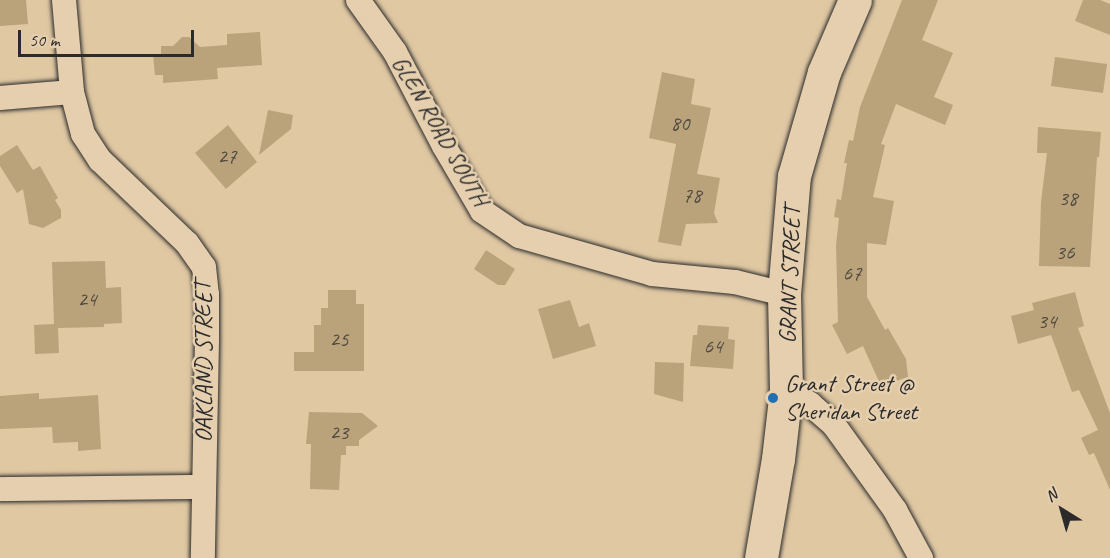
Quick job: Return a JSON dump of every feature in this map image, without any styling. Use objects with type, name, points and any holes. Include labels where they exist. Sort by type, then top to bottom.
[{"type":"street","name":"OAKLAND STREET","points":[[64,0],[72,92],[83,134],[100,160],[188,243],[204,267],[207,294],[207,340],[202,558]]},
{"type":"street","name":"GLEN ROAD SOUTH","points":[[358,0],[395,52],[444,146],[482,211],[519,236],[652,274],[735,282],[784,294]]},
{"type":"street","name":"GRANT STREET","points":[[761,558],[778,459],[786,390],[784,294],[794,176],[824,72],[855,0]]},
{"type":"street","points":[[0,98],[72,92]]},
{"type":"street","points":[[786,390],[810,404],[834,424],[895,510],[921,558]]},
{"type":"street","points":[[0,489],[202,487]]},
{"type":"building","points":[[0,0],[26,0],[28,24],[0,26]]},
{"type":"building","points":[[902,0],[938,0],[922,40],[953,53],[934,97],[953,105],[945,125],[896,104],[881,144],[885,145],[873,197],[894,201],[886,245],[867,243],[867,297],[885,330],[888,328],[906,359],[908,377],[881,386],[863,346],[847,354],[832,325],[838,322],[836,245],[839,218],[834,217],[837,199],[841,200],[847,163],[844,163],[849,140],[853,141],[860,107]]},
{"type":"building","points":[[1083,0],[1100,0],[1110,4],[1110,35],[1075,21]]},
{"type":"building","points":[[260,32],[262,65],[217,68],[218,79],[163,83],[163,75],[155,75],[153,55],[161,55],[161,46],[173,46],[182,37],[189,37],[200,47],[227,45],[227,34]]},
{"type":"building","points":[[1055,57],[1107,64],[1103,93],[1051,86]]},
{"type":"building","points":[[662,72],[695,79],[691,104],[711,108],[697,174],[720,178],[714,213],[718,223],[686,224],[681,246],[658,242],[676,144],[649,138]]},
{"type":"building","points":[[268,110],[293,115],[291,129],[259,155]]},
{"type":"building","points":[[228,125],[257,162],[226,189],[195,153]]},
{"type":"building","points":[[1038,127],[1101,132],[1099,157],[1097,157],[1090,267],[1039,266],[1041,202],[1047,153],[1037,153]]},
{"type":"building","points":[[17,145],[33,170],[40,166],[58,198],[55,200],[61,210],[61,218],[43,228],[29,224],[23,189],[17,193],[0,166],[0,156]]},
{"type":"building","points":[[486,250],[515,269],[505,285],[498,285],[474,269]]},
{"type":"building","points":[[105,261],[106,288],[121,287],[122,323],[104,324],[104,327],[58,328],[59,353],[35,354],[34,325],[54,324],[52,262]]},
{"type":"building","points":[[328,290],[356,290],[356,304],[364,304],[364,371],[294,371],[294,352],[314,352],[314,325],[321,325],[321,308],[328,308]]},
{"type":"building","points":[[1075,292],[1084,326],[1078,328],[1110,413],[1110,490],[1094,453],[1089,455],[1081,438],[1098,430],[1079,390],[1072,392],[1051,335],[1018,344],[1011,316],[1034,310],[1032,303]]},
{"type":"building","points":[[570,300],[579,327],[589,323],[596,346],[553,359],[538,309]]},
{"type":"building","points":[[698,325],[729,327],[728,339],[735,340],[733,369],[690,366],[693,335],[697,335]]},
{"type":"building","points":[[655,362],[684,363],[683,402],[654,394]]},
{"type":"building","points":[[39,393],[39,399],[98,395],[101,449],[78,451],[78,442],[53,443],[52,427],[0,429],[0,396]]},
{"type":"building","points":[[309,412],[362,413],[378,426],[359,440],[359,446],[346,446],[346,455],[341,455],[339,490],[310,489],[311,444],[306,444]]},
{"type":"place","name":"Grant Street @ Sheridan Street","points":[[773,398]]}]
